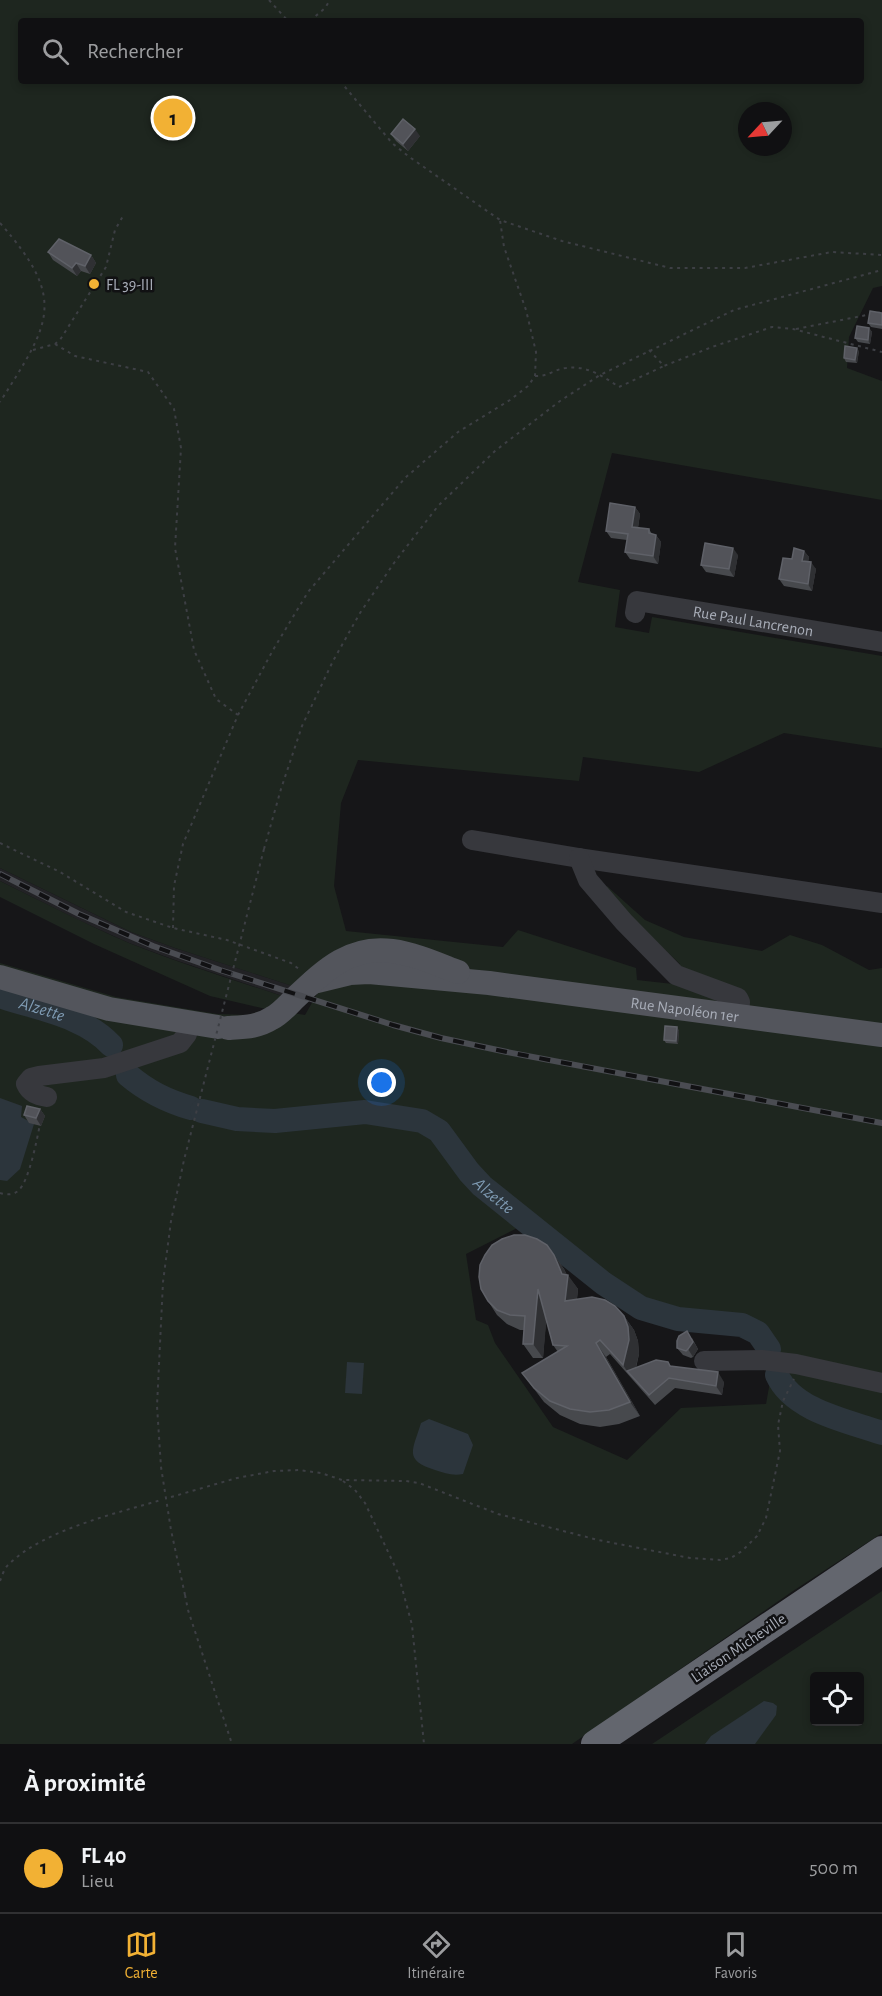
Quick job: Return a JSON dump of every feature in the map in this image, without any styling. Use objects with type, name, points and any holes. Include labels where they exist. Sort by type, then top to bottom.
[{"type":"highway","name":"Liaison Micheville","points":[[595,1744],[882,1550]]},
{"type":"highway","name":"Liaison Micheville","points":[[627,1744],[882,1572]]},
{"type":"main road","name":"Rue Napoléon 1er","points":[[0,977],[109,1010],[223,1028],[253,1027],[274,1017],[329,967],[346,957],[391,951],[423,959],[489,983],[882,1035]]},
{"type":"street","name":"Rue Paul Lancrenon","points":[[635,613],[636,601],[882,642]]},
{"type":"street","points":[[472,840],[882,903]]},
{"type":"street","points":[[579,858],[588,880],[624,922],[676,975],[738,998],[739,1016]]},
{"type":"street","points":[[47,1098],[29,1090],[26,1084],[31,1078],[104,1068],[180,1043],[187,1034],[189,1023]]},
{"type":"street","points":[[704,1361],[762,1360],[795,1372],[882,1383]]},
{"type":"path","points":[[269,0],[285,18]]},
{"type":"path","points":[[313,18],[330,0]]},
{"type":"path","points":[[343,84],[392,142],[408,156],[500,220],[562,241],[670,268],[745,268],[832,252],[882,255]]},
{"type":"path","points":[[33,350],[55,344],[60,340],[100,279],[106,267],[115,230],[123,216]]},
{"type":"path","points":[[173,928],[174,886],[183,844],[238,715],[308,592],[405,478],[458,432],[510,400],[528,386],[535,376],[536,352],[526,310],[504,247],[500,220]]},
{"type":"path","points":[[0,223],[29,259],[42,283],[46,305],[42,328],[33,350],[0,402]]},
{"type":"path","points":[[232,1744],[188,1610],[171,1530],[161,1467],[157,1406],[163,1282],[171,1221],[184,1160],[264,849],[302,726],[333,661],[360,613],[394,563],[438,506],[495,451],[560,400],[600,375],[734,310],[882,270]]},
{"type":"path","points":[[793,329],[882,312]]},
{"type":"path","points":[[535,376],[542,377],[566,368],[587,369],[619,387],[712,347],[772,327],[793,329],[882,352]]},
{"type":"path","points":[[55,344],[75,356],[148,372],[174,409],[181,448],[175,548],[194,650],[216,699],[238,715]]},
{"type":"path","points":[[649,350],[664,366]]},
{"type":"path","points":[[0,843],[60,872],[126,912],[173,928],[227,940],[291,963],[313,982]]},
{"type":"path","points":[[0,1193],[7,1195],[18,1191],[25,1182],[47,1098]]},
{"type":"path","points":[[171,1497],[237,1478],[274,1471],[299,1470],[321,1473],[342,1480],[406,1480],[498,1514],[598,1540],[690,1558],[720,1560],[731,1558],[757,1536],[766,1518],[780,1451],[778,1425],[783,1401],[795,1372]]},
{"type":"path","points":[[342,1480],[355,1490],[365,1503],[398,1573],[412,1625],[424,1744]]},
{"type":"path","points":[[0,1581],[6,1566],[35,1543],[93,1521],[160,1500]]},
{"type":"path","points":[[0,1566],[6,1566]]},
{"type":"shaded area","points":[[0,0],[882,0],[882,286],[873,288],[849,337],[847,368],[882,381],[882,500],[612,453],[578,582],[620,590],[615,627],[649,633],[652,617],[882,656],[882,748],[784,733],[699,772],[583,757],[579,781],[358,760],[341,803],[334,886],[346,931],[503,947],[518,930],[636,968],[637,980],[673,984],[680,964],[603,891],[607,886],[645,920],[684,937],[762,951],[790,935],[822,945],[869,970],[882,968],[882,1533],[793,1591],[572,1744],[0,1744],[0,963],[116,997],[217,1014],[248,1015],[266,1009],[210,996],[94,944],[0,897],[0,881],[129,943],[282,996],[268,1009],[305,1015],[317,994],[131,932],[0,868]],"holes":[[[527,1223],[603,1283],[641,1308],[678,1319],[742,1325],[758,1333],[769,1349],[777,1375],[771,1376],[766,1404],[681,1408],[627,1460],[553,1427],[495,1343],[488,1325],[476,1320],[466,1254]]]},
{"type":"shaded area","points":[[0,868],[131,932],[293,986],[282,996],[129,943],[0,881]]},
{"type":"shaded area","points":[[0,1098],[22,1106],[21,1117],[34,1124],[20,1169],[7,1181],[0,1180]]},
{"type":"shaded area","points":[[347,1362],[364,1363],[362,1394],[345,1393]]},
{"type":"shaded area","points":[[429,1419],[468,1434],[473,1445],[463,1474],[435,1470],[414,1458],[413,1447],[421,1423]]},
{"type":"shaded area","points":[[882,1591],[882,1744],[652,1744]]},
{"type":"shaded area","points":[[764,1701],[777,1706],[776,1715],[755,1744],[705,1744],[711,1736]]},
{"type":"building","points":[[403,119],[415,129],[403,144],[391,134]]},
{"type":"building","points":[[59,239],[91,255],[85,266],[76,263],[72,268],[48,252]]},
{"type":"building","points":[[870,311],[882,313],[882,325],[868,323]]},
{"type":"building","points":[[857,326],[869,328],[868,340],[855,338]]},
{"type":"building","points":[[845,346],[857,348],[855,360],[844,358]]},
{"type":"building","points":[[610,503],[635,507],[632,527],[649,529],[649,533],[656,535],[653,556],[625,552],[628,534],[606,531]]},
{"type":"building","points":[[705,543],[733,548],[729,569],[701,565]]},
{"type":"building","points":[[794,548],[804,551],[802,561],[811,562],[808,584],[779,579],[783,558],[792,559]]},
{"type":"building","points":[[665,1026],[677,1027],[676,1041],[664,1040]]},
{"type":"building","points":[[27,1106],[40,1109],[36,1118],[24,1115]]},
{"type":"building","points":[[514,1235],[525,1235],[547,1245],[562,1274],[568,1275],[565,1301],[592,1297],[605,1300],[615,1306],[624,1316],[629,1340],[623,1365],[600,1340],[596,1343],[630,1402],[609,1410],[590,1412],[570,1409],[550,1401],[534,1388],[522,1373],[567,1346],[553,1345],[538,1289],[533,1344],[523,1344],[525,1316],[510,1315],[497,1310],[481,1289],[480,1265],[485,1255],[492,1245]]},
{"type":"building","points":[[687,1331],[693,1342],[686,1351],[677,1348],[677,1341],[679,1336]]},
{"type":"building","points":[[656,1360],[668,1362],[670,1366],[718,1372],[716,1386],[669,1378],[649,1395],[627,1371]]},
{"type":"waterway","name":"Alzette","points":[[0,996],[73,1020],[100,1035],[111,1045]]},
{"type":"waterway","name":"Alzette","points":[[128,1075],[158,1095],[191,1108]]},
{"type":"waterway","name":"Alzette","points":[[202,1111],[237,1119],[275,1121],[365,1112],[422,1121],[439,1131],[482,1186],[603,1283],[641,1308],[678,1319],[742,1325],[758,1333],[769,1349]]},
{"type":"waterway","name":"Alzette","points":[[777,1375],[795,1398],[808,1406],[838,1419],[882,1433]]},
{"type":"railway","points":[[0,874],[79,914],[153,946],[220,970],[393,1025],[507,1052],[882,1123]]},
{"type":"place","name":"FL 40","points":[[173,118]]},
{"type":"place","name":"FL 39-III","points":[[94,284]]}]
